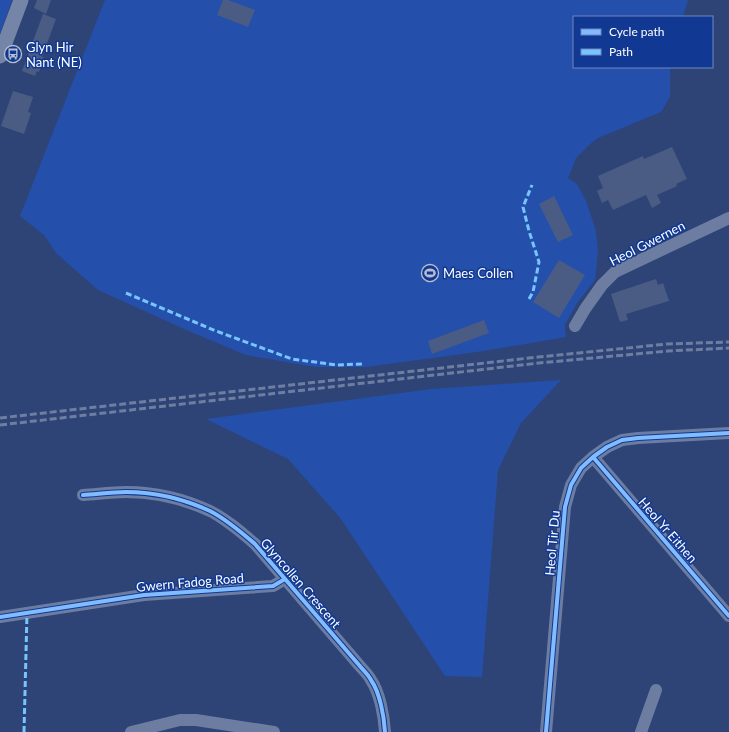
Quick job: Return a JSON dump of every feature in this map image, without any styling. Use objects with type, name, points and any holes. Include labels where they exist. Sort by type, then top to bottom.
[{"type":"main road","points":[[0,56],[21,0]]},
{"type":"street","name":"Heol Gwernen","points":[[575,326],[602,285],[615,272],[729,218]]},
{"type":"street","name":"Heol Tir Du","points":[[546,732],[565,507],[571,485],[581,468],[607,447],[622,440],[729,433]]},
{"type":"street","name":"Heol Yr Eithen","points":[[593,457],[729,616]]},
{"type":"street","name":"Glyncollen Crescent","points":[[83,495],[126,492],[150,493],[169,496],[191,503],[211,512],[235,527],[255,544],[372,680],[379,699],[385,732]]},
{"type":"street","name":"Gwern Fadog Road","points":[[0,617],[144,595],[274,586],[285,579]]},
{"type":"street","points":[[641,732],[656,690]]},
{"type":"street","points":[[132,732],[180,720],[196,720],[274,732]]},
{"type":"shaded area","points":[[0,0],[12,0],[0,34]]},
{"type":"shaded area","points":[[105,0],[688,0],[683,16],[573,16],[573,68],[671,68],[670,97],[661,112],[598,138],[576,158],[568,178],[577,184],[586,201],[596,231],[598,252],[595,280],[577,303],[565,325],[566,337],[484,351],[366,367],[315,367],[246,355],[98,290],[56,253],[44,235],[20,216]]},
{"type":"shaded area","points":[[561,380],[521,423],[498,470],[482,677],[445,676],[341,519],[288,459],[206,419],[431,389]]},
{"type":"building","points":[[37,0],[51,0],[46,14],[34,8]]},
{"type":"building","points":[[223,0],[228,0],[255,10],[248,27],[217,15]]},
{"type":"building","points":[[43,14],[56,19],[42,57],[44,57],[39,72],[37,71],[35,76],[22,71]]},
{"type":"building","points":[[13,91],[33,97],[28,112],[31,113],[24,134],[1,126]]},
{"type":"building","points":[[672,147],[687,179],[676,184],[677,186],[657,195],[661,203],[652,208],[646,195],[613,210],[608,200],[602,203],[597,191],[603,188],[598,176],[643,156],[644,159]]},
{"type":"building","points":[[554,196],[573,235],[558,242],[539,204]]},
{"type":"building","points":[[559,260],[585,275],[559,318],[533,302]]},
{"type":"building","points":[[656,279],[658,285],[663,283],[669,301],[626,314],[628,320],[620,322],[611,294]]},
{"type":"building","points":[[484,320],[489,333],[432,354],[428,341]]},
{"type":"railway","points":[[0,418],[538,357],[667,344],[729,342]]},
{"type":"railway","points":[[0,425],[539,363],[668,351],[729,348]]},
{"type":"marked path","points":[[529,299],[533,292],[539,262],[523,207],[532,185]]},
{"type":"marked path","points":[[126,293],[216,331],[292,359],[337,365],[362,364]]},
{"type":"marked path","points":[[24,732],[27,613]]},
{"type":"cycle path","points":[[546,732],[565,507],[571,485],[581,468],[607,447],[622,440],[729,433]]},
{"type":"cycle path","points":[[593,457],[729,616]]},
{"type":"cycle path","points":[[83,495],[137,492],[169,497],[210,511],[233,526],[255,544],[368,676],[374,685],[379,698],[383,712],[385,732]]},
{"type":"cycle path","points":[[0,617],[144,595],[273,586],[285,579]]},
{"type":"place","name":"Glyn Hir Nant (NE)","points":[[13,54]]},
{"type":"place","name":"Maes Collen","points":[[430,273]]}]
